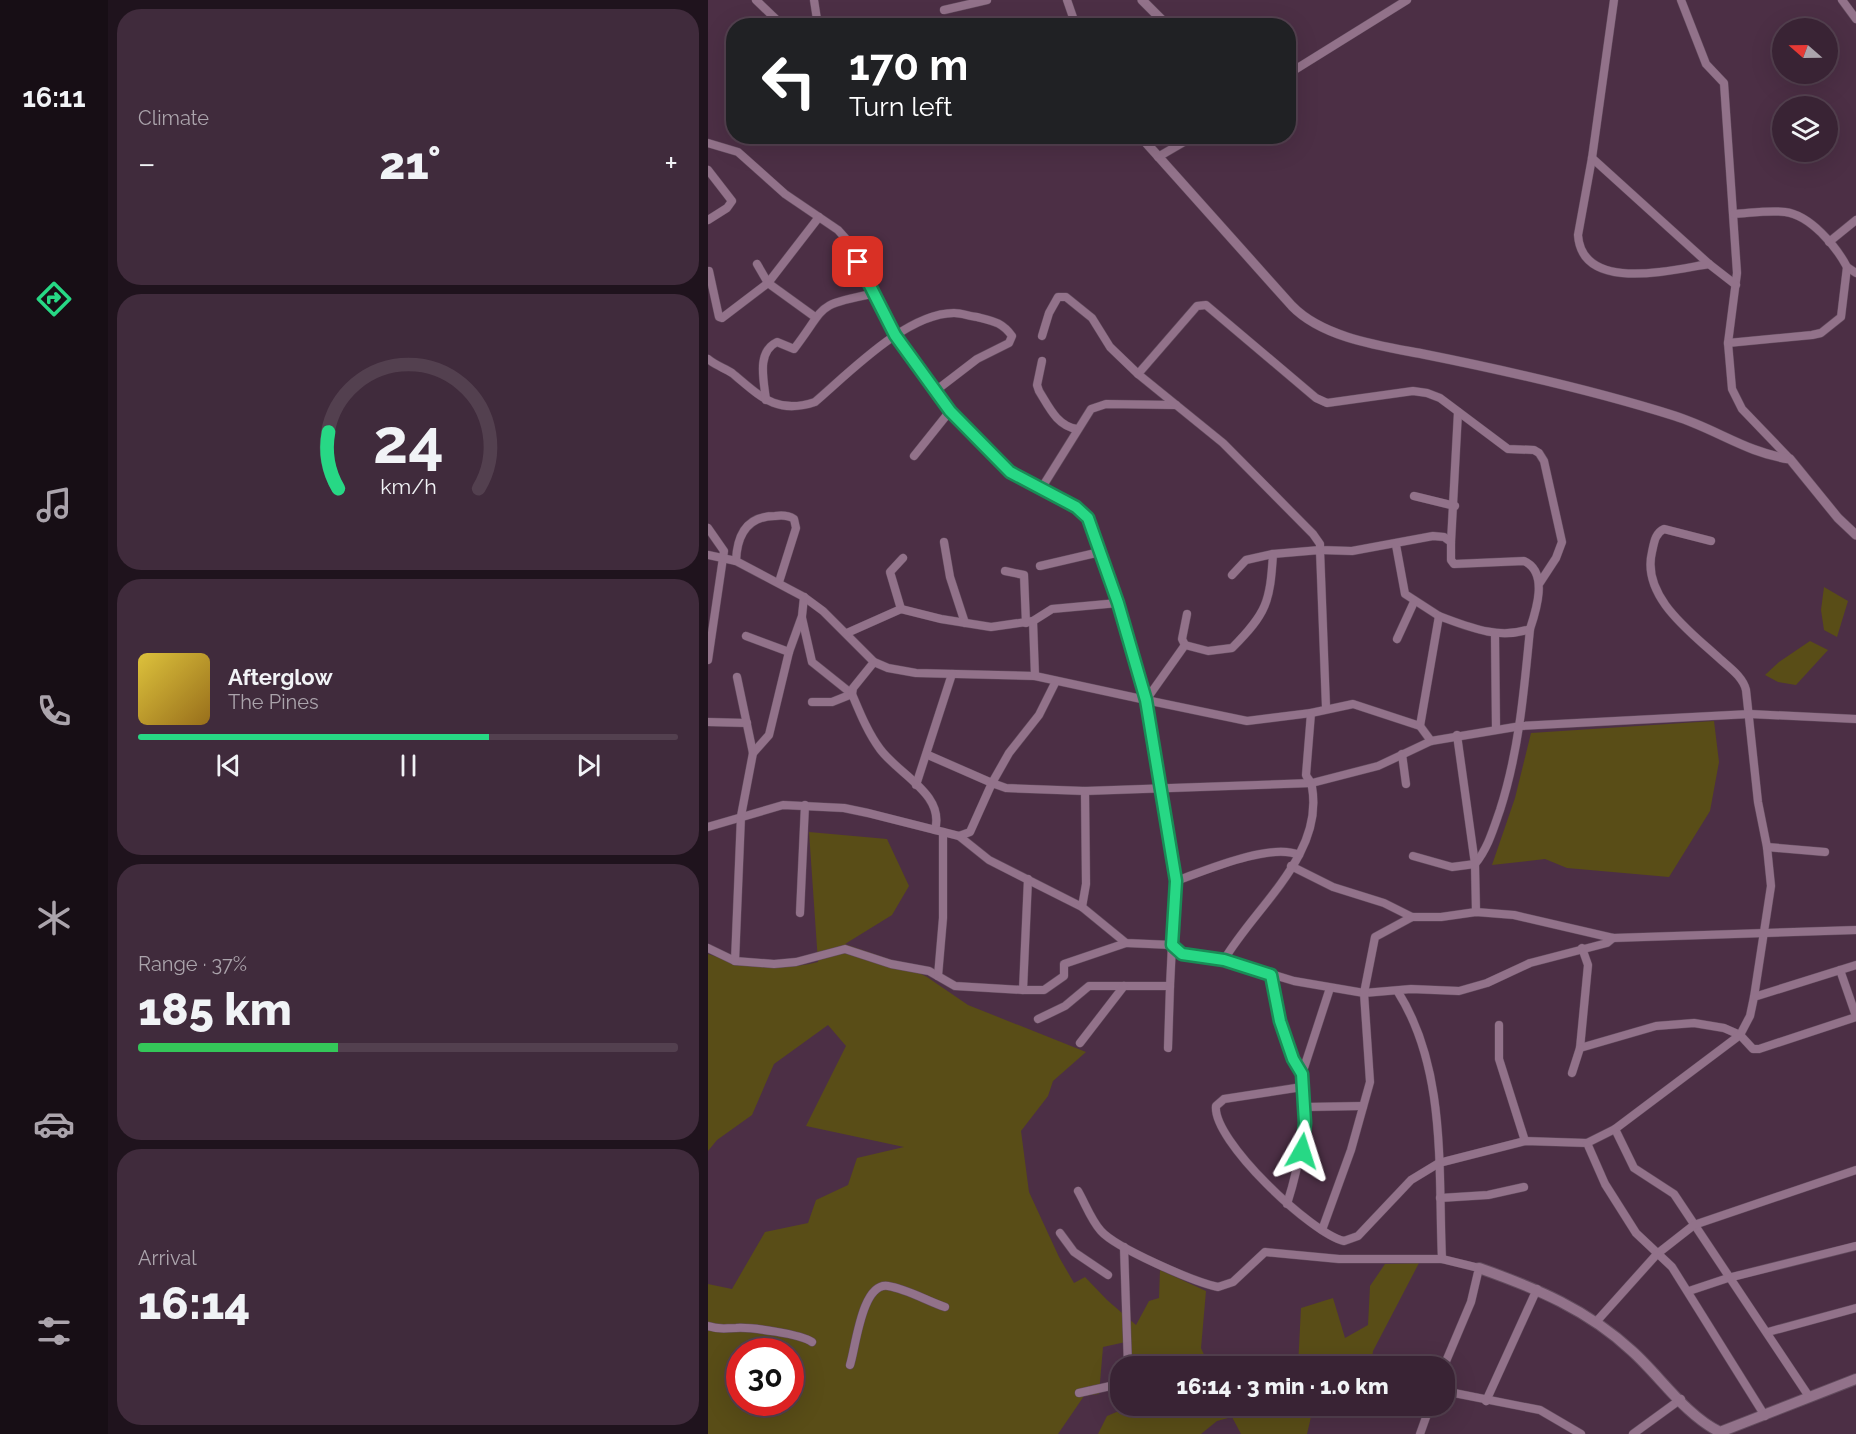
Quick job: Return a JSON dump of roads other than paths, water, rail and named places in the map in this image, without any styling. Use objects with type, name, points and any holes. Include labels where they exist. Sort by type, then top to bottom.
[{"type":"main road","points":[[1479,1269],[1537,1289],[1585,1313],[1631,1349],[1699,1418],[1714,1429],[1725,1432],[1808,1395],[1856,1378]]},
{"type":"street","points":[[756,0],[775,18]]},
{"type":"street","points":[[814,0],[817,18]]},
{"type":"street","points":[[944,10],[987,0]]},
{"type":"street","points":[[1067,0],[1073,18]]},
{"type":"street","points":[[1142,0],[1160,18]]},
{"type":"street","points":[[1296,69],[1407,0]]},
{"type":"street","points":[[1614,0],[1592,158],[1578,236],[1579,248],[1591,264],[1609,270],[1636,274],[1708,264]]},
{"type":"street","points":[[1681,0],[1706,64],[1724,83],[1734,214],[1736,285],[1728,343],[1735,400],[1790,459],[1838,518],[1856,535]]},
{"type":"street","points":[[1842,0],[1856,19]]},
{"type":"street","points":[[708,143],[738,152],[785,194],[838,230],[847,240],[872,294],[895,335],[934,392],[950,411],[1010,472],[1084,511],[1088,518],[1118,603],[1146,700],[1176,881],[1168,1048]]},
{"type":"street","points":[[1147,144],[1301,315],[1313,323],[1397,349],[1603,395],[1701,425],[1760,454],[1790,459]]},
{"type":"street","points":[[1158,158],[1181,144]]},
{"type":"street","points":[[1592,158],[1708,264],[1736,285]]},
{"type":"street","points":[[708,170],[732,201],[727,208],[708,220]]},
{"type":"street","points":[[1734,214],[1787,212],[1801,217],[1828,242],[1847,267],[1856,273]]},
{"type":"street","points":[[709,271],[711,294],[719,317],[722,318],[768,283],[819,217]]},
{"type":"street","points":[[1828,242],[1856,220]]},
{"type":"street","points":[[757,264],[768,283],[814,317]]},
{"type":"street","points":[[1728,343],[1821,333],[1841,316],[1847,267]]},
{"type":"street","points":[[766,400],[765,354],[777,342],[794,349],[814,317],[833,302],[872,294]]},
{"type":"street","points":[[1042,336],[1049,313],[1058,297],[1066,297],[1092,318],[1110,347],[1138,374],[1223,443],[1317,538],[1320,550],[1326,707]]},
{"type":"street","points":[[1138,374],[1197,306],[1206,304],[1316,398],[1327,403],[1413,391],[1440,398],[1490,438],[1508,448],[1534,450],[1544,461],[1562,542],[1556,558],[1539,584],[1536,609],[1530,629],[1521,726],[1513,767],[1495,823],[1486,850],[1475,864],[1452,867],[1413,856]]},
{"type":"street","points":[[708,359],[766,400],[790,407],[815,402],[895,335],[922,320],[956,313],[1001,323],[1012,336],[1009,343],[977,359],[934,392]]},
{"type":"street","points":[[1042,361],[1039,391],[1058,420],[1070,428],[1077,429]]},
{"type":"street","points":[[1041,489],[1091,409],[1098,405],[1176,405]]},
{"type":"street","points":[[914,456],[950,411]]},
{"type":"street","points":[[1458,412],[1451,560],[1454,564],[1524,561],[1532,567],[1539,584]]},
{"type":"street","points":[[1414,496],[1455,506]]},
{"type":"street","points":[[736,561],[741,534],[751,521],[764,516],[789,516],[794,519],[796,528],[779,582]]},
{"type":"street","points":[[708,528],[723,547],[724,557],[712,606],[708,660]]},
{"type":"street","points":[[1302,1087],[1224,1099],[1215,1109],[1216,1116],[1247,1163],[1287,1204],[1337,1239],[1353,1240],[1411,1180],[1439,1163],[1525,1141],[1587,1143],[1615,1129],[1740,1035],[1750,1016],[1755,997],[1771,897],[1767,847],[1758,802],[1750,714],[1744,683],[1665,604],[1654,583],[1650,560],[1659,531],[1672,529],[1711,541]]},
{"type":"street","points":[[1232,575],[1246,560],[1273,554],[1320,550],[1352,551],[1433,537],[1444,537],[1451,542]]},
{"type":"street","points":[[944,542],[950,577],[964,623]]},
{"type":"street","points":[[1396,545],[1403,589],[1414,602],[1439,616],[1495,634],[1530,629]]},
{"type":"street","points":[[1040,566],[1100,552]]},
{"type":"street","points":[[1187,614],[1182,639],[1185,645],[1208,651],[1232,648],[1252,625],[1269,597],[1273,554]]},
{"type":"street","points":[[708,555],[736,561],[804,597],[847,633],[874,662],[901,671],[1035,676],[1246,721],[1311,713],[1326,707],[1353,704],[1420,726],[1431,741]]},
{"type":"street","points":[[901,609],[890,572],[903,558]]},
{"type":"street","points":[[1005,571],[1024,575],[1035,676]]},
{"type":"street","points":[[753,753],[769,735],[789,652],[802,616],[804,597]]},
{"type":"street","points":[[1397,639],[1414,602]]},
{"type":"street","points":[[847,633],[901,609],[991,627],[1030,622],[1052,609],[1118,603]]},
{"type":"street","points":[[802,616],[812,662],[852,694],[878,748],[916,785],[937,811],[943,918],[938,976]]},
{"type":"street","points":[[1420,726],[1439,616]]},
{"type":"street","points":[[1495,634],[1496,729]]},
{"type":"street","points":[[746,636],[789,652]]},
{"type":"street","points":[[1146,700],[1185,645]]},
{"type":"street","points":[[852,694],[853,688],[874,662]]},
{"type":"street","points":[[916,785],[928,755],[952,674]]},
{"type":"street","points":[[735,961],[741,816],[753,753],[737,677]]},
{"type":"street","points":[[959,836],[970,832],[992,783],[1009,753],[1039,715],[1056,681]]},
{"type":"street","points":[[812,702],[832,702],[852,694]]},
{"type":"street","points":[[1224,960],[1299,855],[1309,829],[1313,805],[1312,783],[1306,775],[1311,713]]},
{"type":"street","points":[[928,755],[1006,789],[1085,791],[1312,783],[1358,773],[1431,741],[1521,726],[1750,714],[1856,719]]},
{"type":"street","points":[[708,722],[747,723]]},
{"type":"street","points":[[1458,735],[1475,864],[1476,912]]},
{"type":"street","points":[[1402,754],[1406,784]]},
{"type":"street","points":[[1082,908],[1086,884],[1085,791]]},
{"type":"street","points":[[708,827],[783,805],[805,805],[844,808],[959,836],[980,855],[1082,908],[1126,943]]},
{"type":"street","points":[[800,913],[805,805]]},
{"type":"street","points":[[1767,847],[1825,852]]},
{"type":"street","points":[[1176,881],[1270,853],[1286,851],[1299,855]]},
{"type":"street","points":[[1291,867],[1333,886],[1384,903],[1412,916],[1441,917],[1476,912],[1514,915],[1613,938],[1856,930]]},
{"type":"street","points":[[1023,990],[1028,879]]},
{"type":"street","points":[[1322,1230],[1351,1150],[1372,1075],[1364,993],[1375,936],[1412,916]]},
{"type":"street","points":[[708,948],[735,961],[796,962],[845,949],[938,976],[955,986],[1023,990],[1048,988],[1064,976],[1064,964],[1126,943],[1172,945],[1182,954],[1224,960],[1271,975],[1364,993],[1471,989],[1530,963],[1607,943],[1613,938]]},
{"type":"street","points":[[1572,1073],[1580,1048],[1588,965],[1582,948]]},
{"type":"street","points":[[1755,997],[1856,965]]},
{"type":"street","points":[[1580,1048],[1674,1023],[1714,1025],[1740,1035],[1749,1046],[1759,1049],[1856,1016],[1840,970]]},
{"type":"street","points":[[1271,975],[1280,1021],[1293,1059],[1302,1074]]},
{"type":"street","points":[[1038,1019],[1065,1006],[1089,986],[1170,986]]},
{"type":"street","points":[[1080,1043],[1124,986]]},
{"type":"street","points":[[1287,1204],[1302,1151],[1305,1107],[1302,1074],[1330,988]]},
{"type":"street","points":[[1398,992],[1417,1024],[1430,1070],[1439,1163],[1442,1260]]},
{"type":"street","points":[[1499,1025],[1499,1059],[1525,1141]]},
{"type":"street","points":[[1305,1107],[1363,1106]]},
{"type":"street","points":[[1615,1129],[1634,1168],[1670,1190],[1728,1278],[1768,1332],[1808,1395]]},
{"type":"street","points":[[1587,1143],[1605,1184],[1636,1233],[1672,1267],[1689,1290],[1711,1333],[1765,1416]]},
{"type":"street","points":[[1596,1322],[1657,1254],[1694,1226],[1856,1170]]},
{"type":"street","points":[[1440,1198],[1488,1195],[1524,1187]]},
{"type":"street","points":[[1078,1191],[1101,1231],[1124,1247],[1218,1287],[1233,1282],[1265,1252],[1339,1259],[1442,1260],[1479,1269],[1471,1302],[1448,1356]]},
{"type":"street","points":[[1060,1233],[1074,1252],[1108,1275]]},
{"type":"street","points":[[1689,1290],[1856,1246]]},
{"type":"street","points":[[1124,1247],[1128,1356]]},
{"type":"street","points":[[850,1365],[862,1317],[870,1295],[875,1289],[888,1286],[945,1307]]},
{"type":"street","points":[[1486,1401],[1537,1289]]},
{"type":"street","points":[[1768,1332],[1856,1308]]},
{"type":"street","points":[[708,1326],[720,1330],[740,1328],[798,1335],[812,1342]]},
{"type":"street","points":[[1079,1393],[1110,1386]]},
{"type":"street","points":[[1455,1394],[1540,1410],[1581,1434]]},
{"type":"street","points":[[1633,1434],[1681,1399]]},
{"type":"street","points":[[1420,1434],[1426,1416]]}]
